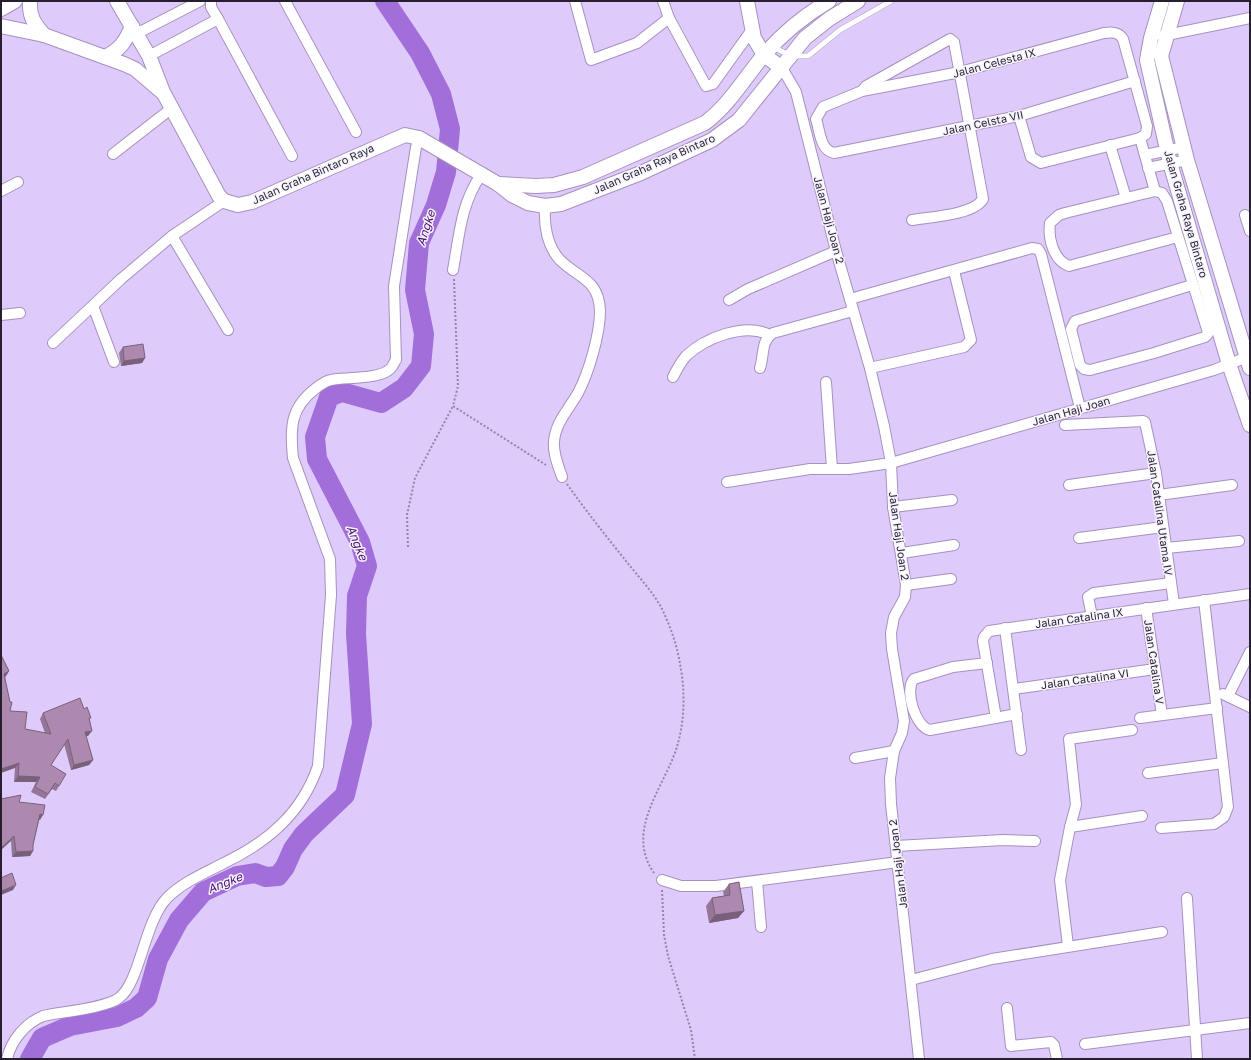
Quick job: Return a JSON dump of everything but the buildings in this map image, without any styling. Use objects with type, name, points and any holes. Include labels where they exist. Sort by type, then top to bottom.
[{"type":"main road","points":[[1,9],[15,1]]},
{"type":"main road","points":[[30,1],[30,15],[34,24],[44,35]]},
{"type":"main road","points":[[117,1],[149,56],[162,92],[172,108],[212,185],[224,201]]},
{"type":"main road","points":[[747,1],[752,31],[782,68]]},
{"type":"main road","name":"Jalan Graha Raya Bintaro","points":[[498,184],[536,186],[554,185],[583,177],[705,123],[718,113],[768,51],[794,26],[829,1]]},
{"type":"main road","name":"Jalan Graha Raya Bintaro","points":[[475,172],[498,184],[512,195],[528,203],[545,206],[561,204],[641,173],[712,140],[739,120],[805,38],[829,19],[858,1]]},
{"type":"main road","name":"Jalan Graha Raya Bintaro","points":[[1162,1],[1151,38],[1147,60],[1169,157],[1229,364],[1250,425]]},
{"type":"main road","name":"Jalan Graha Raya Bintaro","points":[[1177,1],[1161,56],[1185,153],[1249,360]]},
{"type":"main road","points":[[1,26],[44,35],[135,69],[162,92]]},
{"type":"main road","points":[[105,57],[117,51],[134,30]]},
{"type":"main road","name":"Jalan Graha Bintaro Raya","points":[[224,201],[238,205],[252,202],[405,135],[419,138],[475,172]]},
{"type":"street","points":[[134,30],[200,1]]},
{"type":"street","points":[[211,1],[211,7],[292,156]]},
{"type":"street","points":[[284,1],[356,132]]},
{"type":"street","points":[[575,1],[591,60],[637,43],[669,18]]},
{"type":"street","points":[[663,1],[669,18],[706,86],[713,84],[752,31]]},
{"type":"street","points":[[1151,38],[1250,18]]},
{"type":"street","points":[[149,56],[218,19]]},
{"type":"street","name":"Jalan Celesta IX","points":[[828,152],[824,147],[816,120],[819,111],[823,106],[862,91],[960,72],[1104,33],[1117,33],[1123,39],[1135,81]]},
{"type":"street","name":"Jalan Celesta IX","points":[[862,91],[866,86],[950,38],[952,39],[960,72]]},
{"type":"street","name":"Jalan Haji Joan 2","points":[[782,68],[796,92],[836,251],[870,368],[884,426],[890,463],[893,507],[902,553],[906,585],[905,597],[894,617],[891,633],[904,721],[902,733],[894,751],[890,778],[919,1059]]},
{"type":"street","points":[[912,220],[957,213],[981,204],[983,200],[983,193],[960,72]]},
{"type":"street","points":[[1019,116],[1031,157],[1037,162],[1044,163],[1140,138],[1146,134],[1147,126],[1135,81]]},
{"type":"street","name":"Jalan Celsta VII","points":[[828,152],[834,153],[971,127],[1019,116],[1135,81]]},
{"type":"street","points":[[113,154],[172,108]]},
{"type":"street","points":[[7,1059],[9,1051],[16,1039],[28,1024],[35,1019],[43,1016],[110,1003],[125,993],[152,922],[166,899],[178,888],[194,878],[228,862],[260,842],[289,818],[311,786],[318,766],[331,595],[330,559],[293,458],[292,441],[294,414],[305,396],[321,384],[330,380],[353,379],[382,373],[391,368],[396,360],[394,286],[400,242],[419,138]]},
{"type":"street","points":[[1140,138],[1155,191]]},
{"type":"street","points":[[1110,145],[1126,198]]},
{"type":"street","points":[[1148,168],[1169,157],[1185,153]]},
{"type":"street","points":[[1145,155],[1169,157]]},
{"type":"street","points":[[453,270],[464,209],[473,186],[475,172]]},
{"type":"street","points":[[1,191],[18,182]]},
{"type":"street","points":[[1178,237],[1074,265],[1063,264],[1054,251],[1050,223],[1065,213],[1155,191],[1166,197],[1178,237],[1192,285],[1207,329],[1208,334],[1205,337],[1154,353],[1090,370],[1084,369],[1080,364],[1071,329],[1075,321],[1192,285]]},
{"type":"street","points":[[53,343],[172,236],[224,201]]},
{"type":"street","points":[[545,206],[547,233],[555,254],[560,260],[583,276],[592,285],[597,295],[600,310],[591,357],[579,391],[557,428],[554,440],[554,453],[562,477]]},
{"type":"street","points":[[1245,215],[1250,231]]},
{"type":"street","points":[[172,236],[228,330]]},
{"type":"street","points":[[850,299],[1032,248],[1040,251],[1080,408]]},
{"type":"street","points":[[729,300],[748,289],[836,251]]},
{"type":"street","points":[[870,368],[964,347],[969,344],[972,340],[954,271]]},
{"type":"street","points":[[93,306],[114,362]]},
{"type":"street","points":[[760,368],[764,356],[765,341],[770,335],[853,311]]},
{"type":"street","points":[[1,315],[20,313]]},
{"type":"street","points":[[673,377],[679,365],[692,351],[721,336],[746,330],[763,331],[770,335]]},
{"type":"street","name":"Jalan Haji Joan","points":[[727,482],[810,469],[849,469],[890,463],[1229,364],[1249,360]]},
{"type":"street","points":[[826,382],[832,469]]},
{"type":"street","name":"Jalan Catalina Utama IV","points":[[1065,425],[1145,422],[1156,473],[1174,604]]},
{"type":"street","points":[[1069,485],[1156,473]]},
{"type":"street","points":[[1159,494],[1232,485]]},
{"type":"street","points":[[893,507],[952,500]]},
{"type":"street","points":[[1079,538],[1163,527]]},
{"type":"street","points":[[1166,548],[1239,541]]},
{"type":"street","points":[[902,553],[954,545]]},
{"type":"street","points":[[906,585],[951,578]]},
{"type":"street","points":[[1092,616],[1088,597],[1094,593],[1171,583]]},
{"type":"street","name":"Jalan Catalina IX","points":[[987,663],[983,641],[986,634],[992,629],[1250,594]]},
{"type":"street","points":[[1161,828],[1214,824],[1224,817],[1228,807],[1204,600]]},
{"type":"street","name":"Jalan Catalina V","points":[[1146,608],[1162,715]]},
{"type":"street","points":[[1005,628],[1014,689],[1020,750]]},
{"type":"street","points":[[1228,696],[1250,652]]},
{"type":"street","points":[[996,718],[987,663],[953,667],[918,676],[910,685],[912,702],[918,720],[926,729],[996,718],[1017,714]]},
{"type":"street","name":"Jalan Catalina VI","points":[[1014,689],[1155,669]]},
{"type":"street","points":[[1215,690],[1250,707]]},
{"type":"street","points":[[1140,718],[1217,708]]},
{"type":"street","points":[[1068,946],[1060,880],[1070,827],[1076,805],[1069,739],[1132,730]]},
{"type":"street","points":[[855,758],[894,751]]},
{"type":"street","points":[[1148,773],[1223,763]]},
{"type":"street","points":[[1070,827],[1142,816]]},
{"type":"street","points":[[896,846],[1003,840],[1035,841]]},
{"type":"street","points":[[662,880],[681,886],[698,887],[757,881],[898,862]]},
{"type":"street","points":[[757,881],[761,927]]},
{"type":"street","points":[[1187,898],[1197,1059]]},
{"type":"street","points":[[910,980],[992,959],[1162,932]]},
{"type":"street","points":[[1007,1008],[1012,1048],[1051,1042],[1054,1045],[1057,1059]]},
{"type":"street","points":[[1085,1044],[1195,1028],[1250,1023]]},
{"type":"lane","points":[[768,51],[791,56],[808,56],[840,30],[891,1]]},
{"type":"path","points":[[408,547],[407,515],[415,478],[453,406],[458,386],[453,270]]},
{"type":"path","points":[[453,406],[536,457],[562,477],[661,606],[673,635],[680,664],[683,688],[682,722],[678,743],[671,762],[655,793],[647,814],[644,833],[648,862],[653,873],[662,880],[665,942],[674,979],[691,1030],[695,1059]]},
{"type":"waterway","name":"Angke","points":[[30,1059],[42,1038],[70,1026],[117,1017],[136,1008],[147,998],[158,959],[179,920],[203,892],[237,876],[255,873],[266,877],[278,876],[285,867],[293,849],[304,834],[345,795],[362,724],[356,634],[357,596],[367,566],[360,542],[317,459],[315,437],[329,397],[342,392],[381,403],[404,388],[421,366],[424,334],[415,290],[419,243],[436,205],[446,172],[450,129],[441,94],[420,53],[385,1]]}]
